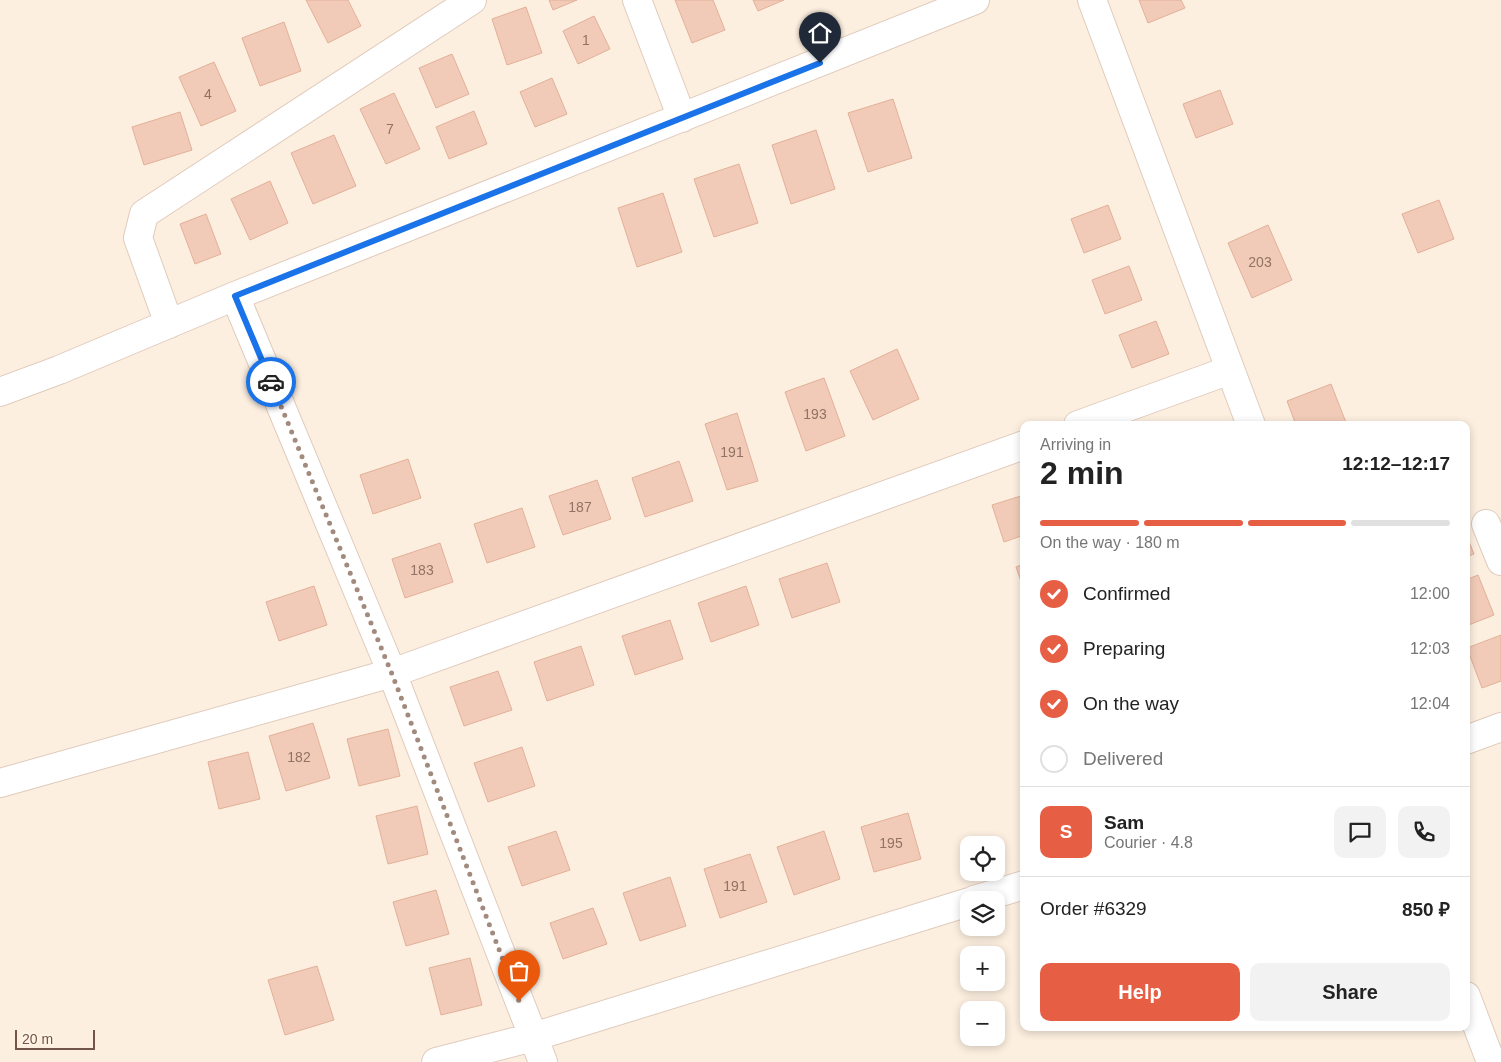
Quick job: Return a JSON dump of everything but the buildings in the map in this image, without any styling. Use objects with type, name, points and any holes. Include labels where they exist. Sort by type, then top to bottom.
[{"type":"street","points":[[169,324],[138,238],[144,214],[472,0]]},
{"type":"street","points":[[637,0],[682,118]]},
{"type":"street","points":[[0,392],[59,370],[235,296],[975,0]]},
{"type":"street","points":[[1092,0],[1249,421]]},
{"type":"street","points":[[235,296],[392,674],[538,1050]]},
{"type":"street","points":[[1089,421],[1230,370]]},
{"type":"street","points":[[0,783],[392,674],[1020,445]]},
{"type":"street","points":[[1486,524],[1501,561]]},
{"type":"street","points":[[1470,739],[1501,727]]},
{"type":"street","points":[[1002,891],[1020,885]]},
{"type":"street","points":[[436,1062],[538,1050],[960,905]]},
{"type":"street","points":[[1470,1007],[1491,1062]]},
{"type":"way so far","points":[[271,382],[392,674],[519,1001]]},
{"type":"route","points":[[271,382],[235,296],[820,63]]}]
